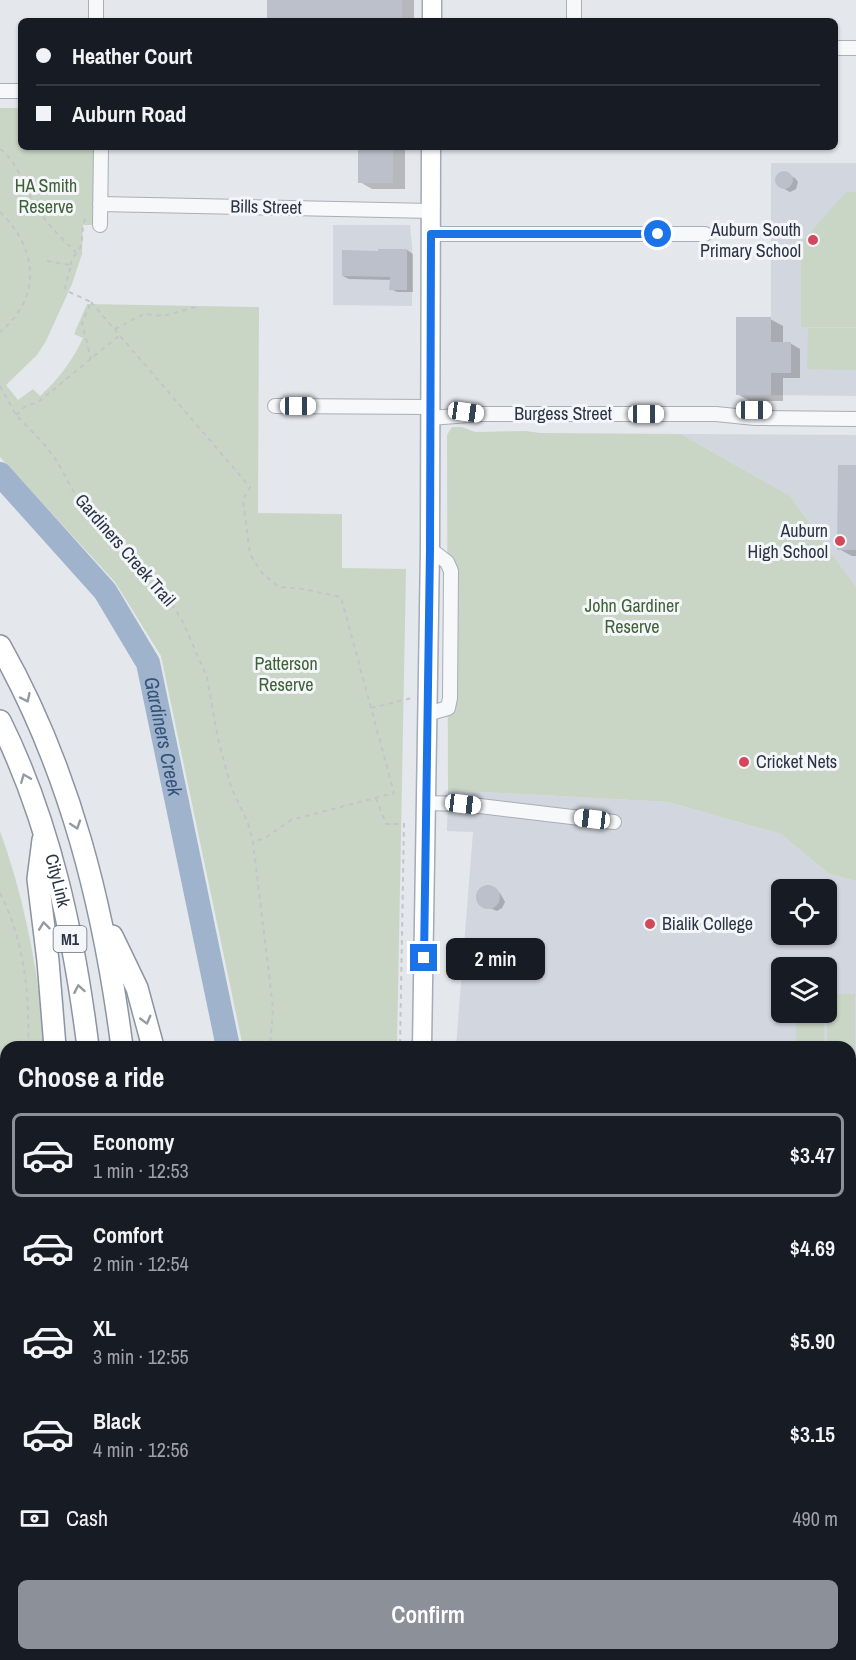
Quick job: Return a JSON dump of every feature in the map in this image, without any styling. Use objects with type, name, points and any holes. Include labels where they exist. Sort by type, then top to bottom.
[{"type":"highway","name":"CityLink","points":[[0,646],[57,769],[77,828],[99,908]]},
{"type":"highway","name":"CityLink","points":[[0,721],[28,784],[59,882],[87,1041]]},
{"type":"highway","points":[[44,833],[38,879],[55,1041]]},
{"type":"highway","name":"M1","points":[[99,908],[121,1041]]},
{"type":"highway","points":[[99,908],[137,988],[151,1041]]},
{"type":"main road","points":[[432,0],[432,18]]},
{"type":"main road","points":[[422,1041],[430,549],[432,150]]},
{"type":"street","points":[[96,0],[96,18]]},
{"type":"street","points":[[574,0],[574,18]]},
{"type":"street","points":[[838,48],[856,48]]},
{"type":"street","points":[[0,91],[18,91]]},
{"type":"street","points":[[100,225],[101,150]]},
{"type":"street","name":"Bills Street","points":[[100,205],[432,210]]},
{"type":"street","points":[[431,234],[705,234]]},
{"type":"street","name":"Burgess Street","points":[[275,406],[430,412],[449,410],[482,414],[716,414],[755,418],[856,419]]},
{"type":"street","name":"Burgess Street","points":[[716,414],[754,410],[856,411]]},
{"type":"street","points":[[426,803],[463,804],[614,822]]},
{"type":"path","points":[[0,149],[17,169],[34,203],[76,252]]},
{"type":"path","points":[[100,205],[91,207],[81,225],[81,246],[71,260],[65,288],[91,302],[250,487],[243,500],[250,554],[262,573],[279,587],[341,597],[394,794],[291,820],[265,838],[253,842]]},
{"type":"path","points":[[0,212],[26,246],[31,270],[25,300],[19,313],[0,332]]},
{"type":"path","points":[[47,261],[71,265]]},
{"type":"path","points":[[91,302],[82,323],[91,358]]},
{"type":"path","points":[[115,329],[144,314],[164,316],[199,306]]},
{"type":"path","points":[[16,415],[27,405],[37,403],[120,335]]},
{"type":"path","name":"Gardiners Creek Trail","points":[[0,386],[16,415],[56,460],[74,492],[159,585],[182,620],[207,677],[218,739],[231,787],[248,823],[253,842],[273,1008],[270,1041]]},
{"type":"path","points":[[371,708],[410,699]]},
{"type":"path","points":[[376,798],[386,824],[404,824],[400,1041]]},
{"type":"path","points":[[0,893],[18,935],[26,990],[28,1041]]},
{"type":"shaded area","name":"Auburn South Primary School","points":[[771,163],[856,163],[856,396],[771,395]]},
{"type":"shaded area","points":[[333,225],[410,225],[412,306],[333,305]]},
{"type":"shaded area","name":"Auburn High School","points":[[681,434],[856,435],[856,587],[790,496]]},
{"type":"shaded area","name":"Bialik College","points":[[448,790],[668,802],[781,834],[829,874],[856,881],[856,1041],[456,1041],[473,832],[447,831]]},
{"type":"green space","name":"Patterson Reserve","points":[[0,108],[18,108],[18,150],[93,150],[93,225],[83,225],[82,254],[72,284],[46,341],[37,355],[6,385],[18,400],[33,389],[40,396],[64,369],[83,338],[74,334],[87,304],[259,307],[258,513],[342,514],[342,568],[406,569],[397,1041],[242,1041],[161,656],[115,582],[0,457]]},
{"type":"green space","points":[[846,192],[856,192],[856,327],[801,327],[801,243]]},
{"type":"green space","points":[[808,328],[856,328],[856,370],[807,369]]},
{"type":"green space","name":"John Gardiner Reserve","points":[[452,427],[462,427],[475,432],[681,434],[790,496],[856,587],[856,881],[829,874],[781,834],[668,802],[448,790],[447,435]]},
{"type":"green space","points":[[0,831],[17,884],[30,938],[44,1041],[0,1041]]},
{"type":"green space","points":[[837,994],[855,994],[855,1041],[827,1041],[827,1023],[837,1023]]},
{"type":"green space","points":[[796,1023],[824,1023],[824,1041],[796,1041]]},
{"type":"building","points":[[267,0],[402,0],[402,18],[267,18]]},
{"type":"building","points":[[358,150],[393,150],[393,183],[358,183]]},
{"type":"building","points":[[784,171],[790,174],[793,180],[790,186],[784,189],[778,186],[775,180],[778,174]]},
{"type":"building","points":[[378,249],[407,249],[407,290],[389,290],[390,277],[342,276],[342,250],[378,251]]},
{"type":"building","points":[[736,317],[771,317],[771,342],[791,342],[791,373],[771,373],[771,395],[736,395]]},
{"type":"building","points":[[838,465],[856,465],[856,550],[837,550]]},
{"type":"building","points":[[488,885],[496,889],[500,897],[496,905],[488,909],[480,905],[476,897],[480,889]]},
{"type":"waterway","name":"Gardiners Creek","points":[[0,474],[105,591],[148,663],[227,1041]]},
{"type":"place","name":"Auburn South Primary School","points":[[813,240]]},
{"type":"place","name":"Auburn High School","points":[[840,541]]},
{"type":"place","name":"Cricket Nets","points":[[744,762]]},
{"type":"place","name":"Bialik College","points":[[650,924]]},
{"type":"route","points":[[424,958],[431,468],[431,234],[658,234]]},
{"type":"park label","name":"HA Smith Reserve","points":[[46,196]]}]
